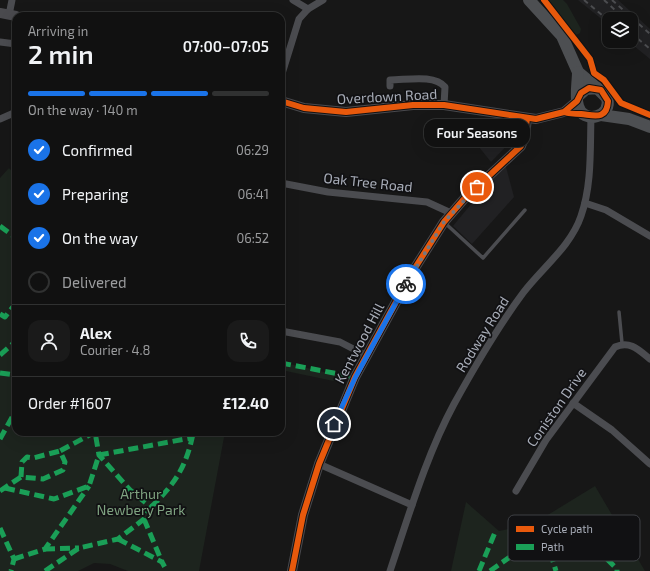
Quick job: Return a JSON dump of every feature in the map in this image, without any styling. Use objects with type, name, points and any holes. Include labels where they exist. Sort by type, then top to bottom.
[{"type":"main road","points":[[529,0],[562,36],[578,72],[578,108],[592,115],[629,119],[650,127]]},
{"type":"main road","points":[[578,72],[598,88],[629,119]]},
{"type":"main road","points":[[577,99],[589,88],[598,88]]},
{"type":"main road","points":[[592,115],[607,107],[607,98]]},
{"type":"street","points":[[8,14],[12,0]]},
{"type":"street","points":[[293,0],[308,9]]},
{"type":"street","points":[[285,64],[299,19],[308,9],[323,0]]},
{"type":"street","points":[[0,42],[12,44]]},
{"type":"street","points":[[390,86],[390,80],[434,79],[441,82],[445,87],[444,105]]},
{"type":"street","name":"Overdown Road","points":[[564,112],[577,99]]},
{"type":"street","name":"Overdown Road","points":[[285,102],[304,108],[346,112],[413,105],[444,105],[527,118],[543,118],[564,112],[592,115]]},
{"type":"street","points":[[0,119],[12,114]]},
{"type":"street","name":"Rodway Road","points":[[390,571],[429,459],[453,406],[484,352],[523,293],[575,230],[585,203],[588,185],[592,115]]},
{"type":"street","name":"Kentwood Hill","points":[[292,571],[303,515],[319,464],[334,424],[367,356],[413,271],[444,222],[451,213],[520,146],[526,136],[527,118]]},
{"type":"street","name":"Oak Tree Road","points":[[285,183],[328,192],[427,202],[451,213]]},
{"type":"street","points":[[585,203],[606,210],[650,236]]},
{"type":"street","points":[[285,332],[340,342],[367,356]]},
{"type":"street","points":[[622,343],[631,345],[650,359]]},
{"type":"street","name":"Coniston Drive","points":[[516,491],[546,440],[615,347],[622,343]]},
{"type":"street","points":[[574,403],[612,430],[650,464]]},
{"type":"street","points":[[319,464],[412,505]]},
{"type":"lane","points":[[444,222],[483,258],[525,210]]},
{"type":"lane","points":[[619,312],[622,343]]},
{"type":"shaded area","points":[[578,0],[618,0],[631,12],[602,12],[602,19]]},
{"type":"shaded area","points":[[638,18],[650,29],[650,59],[637,48],[638,48]]},
{"type":"shaded area","points":[[473,118],[509,125],[515,137],[491,162],[475,142]]},
{"type":"shaded area","points":[[505,163],[514,197],[472,244],[453,226]]},
{"type":"green space","points":[[546,0],[563,0],[567,4],[581,29],[580,33],[574,36],[562,18]]},
{"type":"green space","name":"Arthur Newbery Park","points":[[9,168],[12,171],[12,436],[224,436],[199,571],[128,571],[110,564],[94,563],[78,571],[0,571],[0,178]]},
{"type":"green space","points":[[285,363],[346,377],[343,383],[285,371]]},
{"type":"green space","points":[[595,486],[612,515],[548,515]]},
{"type":"green space","points":[[466,502],[499,531],[508,529],[508,561],[639,561],[645,571],[451,571]]},
{"type":"railway","points":[[584,0],[602,15]]},
{"type":"railway","points":[[604,0],[615,10]]},
{"type":"railway","points":[[612,0],[650,34]]},
{"type":"railway","points":[[638,39],[650,49]]},
{"type":"marked path","points":[[0,226],[12,235]]},
{"type":"marked path","points":[[0,314],[5,317],[12,308]]},
{"type":"marked path","points":[[0,355],[12,344]]},
{"type":"marked path","points":[[285,364],[355,377]]},
{"type":"marked path","points":[[0,373],[12,374]]},
{"type":"marked path","points":[[0,439],[12,417]]},
{"type":"marked path","points":[[0,491],[21,477],[43,479],[63,470],[65,462],[60,451],[88,436]]},
{"type":"marked path","points":[[45,571],[79,548],[118,539],[144,519],[151,507],[130,490],[99,455],[96,436]]},
{"type":"marked path","points":[[5,488],[54,499],[89,486],[99,455],[191,438],[192,436]]},
{"type":"marked path","points":[[151,507],[167,491],[183,466],[192,436]]},
{"type":"marked path","points":[[21,477],[22,462],[27,457],[33,458],[60,451]]},
{"type":"marked path","points":[[14,559],[45,549],[89,486]]},
{"type":"marked path","points":[[144,519],[162,562]]},
{"type":"marked path","points":[[0,528],[14,559],[11,571]]},
{"type":"marked path","points":[[479,571],[496,530]]},
{"type":"marked path","points":[[118,539],[162,562],[167,571]]},
{"type":"marked path","points":[[45,549],[79,548]]},
{"type":"marked path","points":[[490,571],[508,558]]},
{"type":"marked path","points":[[553,561],[556,571]]},
{"type":"marked path","points":[[609,561],[617,569],[617,571]]},
{"type":"cycle path","points":[[544,0],[590,59],[594,73],[604,80],[621,103],[650,115]]},
{"type":"cycle path","points":[[589,88],[601,90],[608,101],[605,112],[599,115],[595,116],[564,112],[577,101],[581,93],[589,88]]},
{"type":"cycle path","points":[[285,102],[304,108],[346,112],[413,105],[444,105],[536,119],[564,112]]},
{"type":"cycle path","points":[[292,571],[303,515],[319,464],[355,377],[413,271],[444,222],[464,199],[521,146],[525,136],[527,118]]},
{"type":"way so far","points":[[406,284],[444,222],[464,199],[477,187]]},
{"type":"place","name":"Four Seasons","points":[[477,187]]},
{"type":"route","points":[[334,424],[355,378],[406,284]]}]
